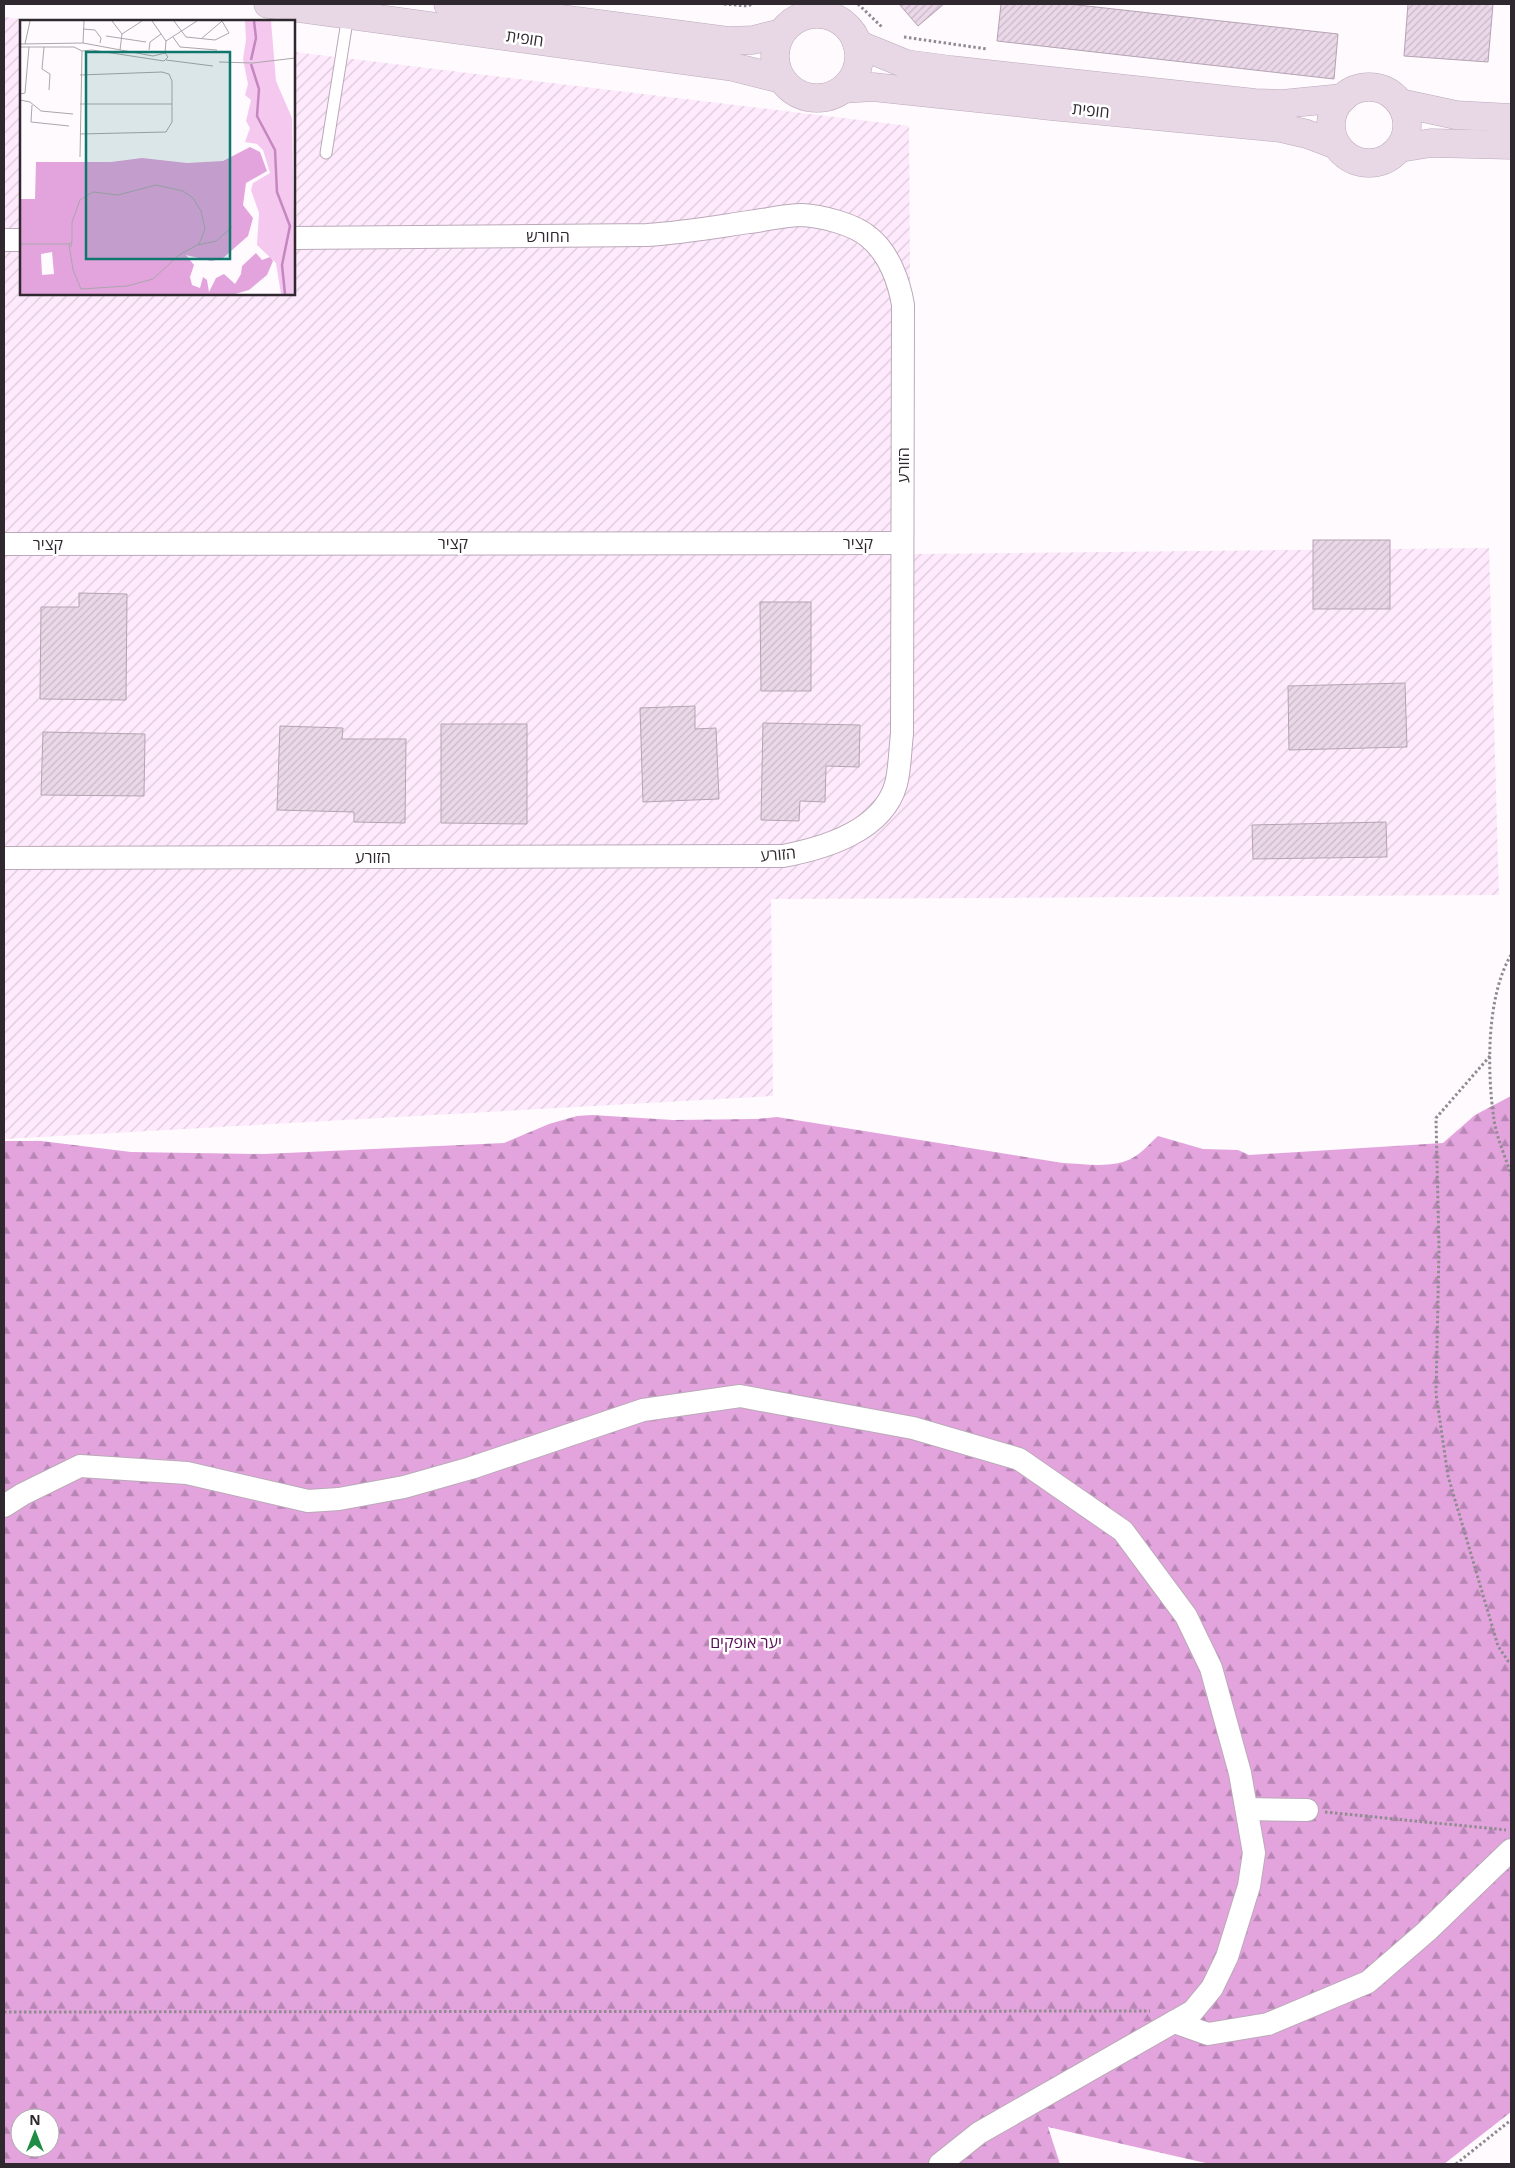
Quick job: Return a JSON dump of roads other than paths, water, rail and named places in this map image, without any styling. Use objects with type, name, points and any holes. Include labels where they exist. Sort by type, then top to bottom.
[{"type":"main road","name":"חופית","points":[[268,4],[733,67],[780,78]]},
{"type":"main road","name":"חופית","points":[[448,4],[728,41],[752,40],[781,34]]},
{"type":"main road","points":[[828,10],[850,31],[857,44],[859,56],[852,80],[843,89],[831,96],[817,99],[803,96],[790,89],[780,78],[774,56],[776,44],[781,34],[796,19],[828,10]]},
{"type":"main road","name":"חופית","points":[[857,44],[906,64],[951,70],[1255,103],[1282,104],[1343,98]]},
{"type":"main road","name":"חופית","points":[[843,89],[873,86],[1051,106],[1280,128],[1307,134],[1336,145]]},
{"type":"main road","points":[[1379,88],[1391,94],[1400,102],[1406,113],[1408,125],[1406,137],[1400,148],[1391,156],[1380,162],[1368,164],[1356,161],[1345,155],[1336,145],[1332,133],[1331,120],[1335,108],[1343,98],[1354,90],[1379,88]]},
{"type":"main road","points":[[1400,102],[1456,115],[1511,118]]},
{"type":"main road","points":[[1400,148],[1431,143],[1511,145]]},
{"type":"street","name":"החורש","points":[[295,238],[647,235],[801,215]]},
{"type":"street","name":"הזורע","points":[[4,858],[783,856],[816,850],[841,840],[867,824],[885,805],[896,785],[902,734],[904,305],[899,285],[888,260],[870,237],[847,225],[824,218],[801,215]]},
{"type":"street","points":[[4,240],[20,240]]},
{"type":"street","name":"קציר","points":[[4,544],[902,543]]},
{"type":"street","points":[[4,1506],[23,1494],[80,1466],[187,1472],[308,1501],[339,1499],[404,1487],[471,1468],[643,1410],[740,1396],[913,1428],[1019,1459],[1123,1531],[1186,1616],[1211,1668],[1240,1773],[1254,1853],[1249,1886],[1227,1957],[1212,1988],[1193,2011],[980,2133],[940,2164]]},
{"type":"street","points":[[1246,1810],[1307,1810]]},
{"type":"street","points":[[1174,2022],[1208,2034],[1268,2024],[1368,1982],[1427,1931],[1511,1850]]},
{"type":"lane","points":[[326,153],[348,15]]},
{"type":"park label","name":"יער אופקים","points":[[746,1642]]}]
